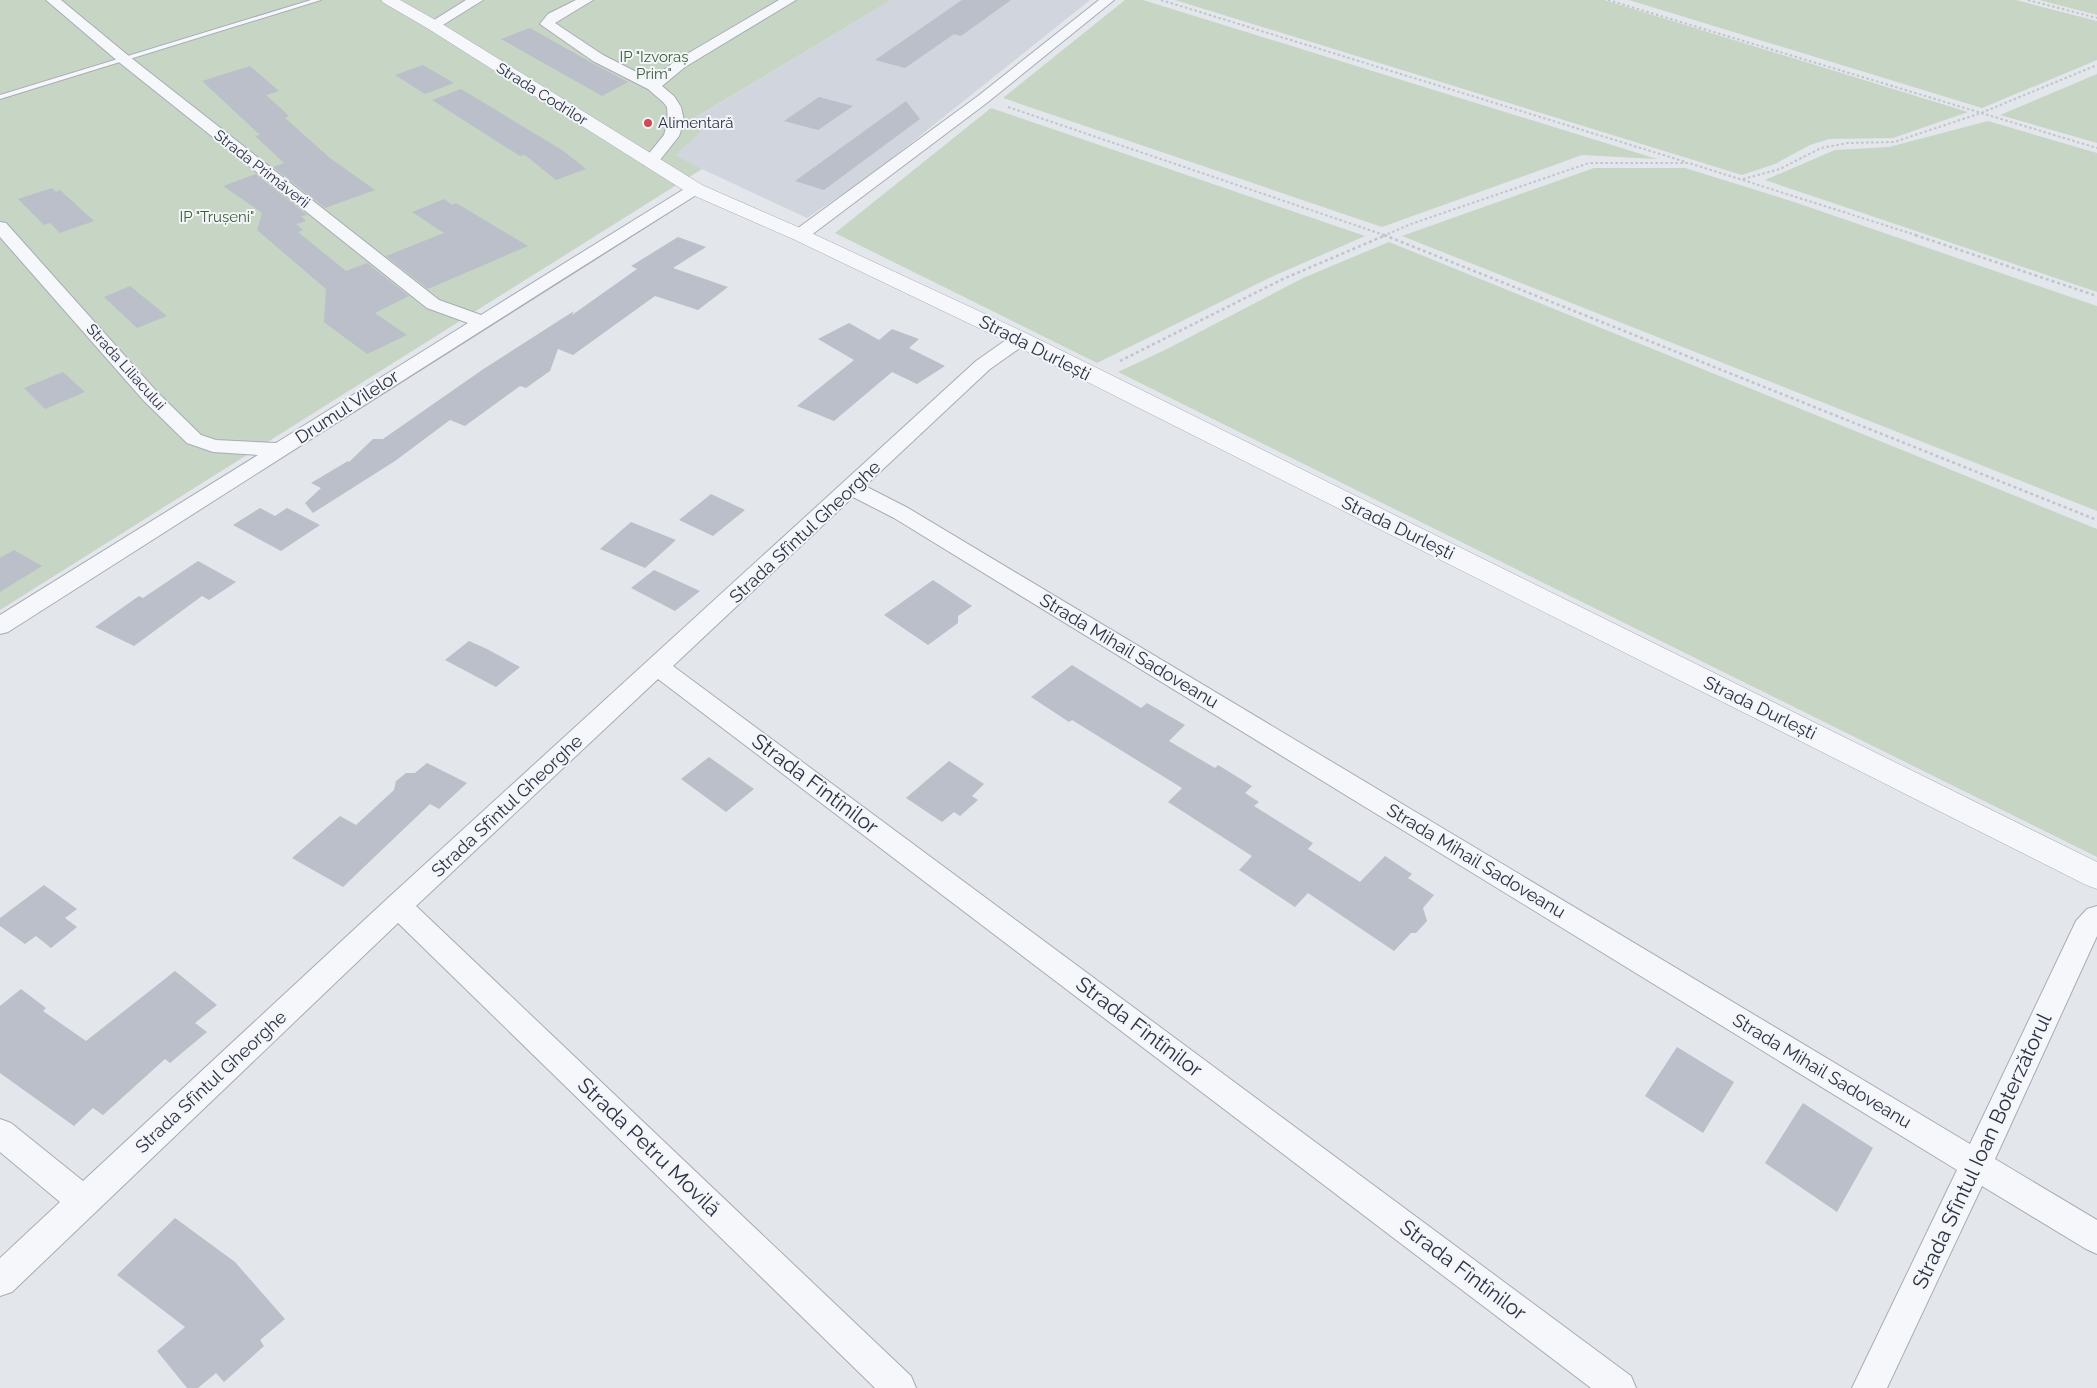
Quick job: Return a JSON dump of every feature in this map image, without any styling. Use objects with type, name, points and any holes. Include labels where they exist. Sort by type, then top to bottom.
[{"type":"street","name":"Strada Primăverii","points":[[53,0],[125,60],[432,304],[480,321]]},
{"type":"street","name":"Strada Codrilor","points":[[389,0],[433,25],[650,162],[695,188]]},
{"type":"street","points":[[433,25],[476,0]]},
{"type":"street","points":[[586,0],[553,16],[547,24],[598,58],[653,86],[669,99],[674,107],[676,121],[671,136],[650,162]]},
{"type":"street","points":[[653,86],[680,64],[789,0]]},
{"type":"street","points":[[800,235],[983,99],[1107,0]]},
{"type":"street","name":"Drumul Vilelor","points":[[0,626],[282,450],[480,321],[695,188]]},
{"type":"street","name":"Strada Durlești","points":[[695,188],[800,235],[1020,339],[2097,876]]},
{"type":"street","name":"Strada Liliacului","points":[[0,227],[151,397],[194,438],[213,446],[282,450]]},
{"type":"street","name":"Strada Sfîntul Gheorghe","points":[[0,1280],[398,906],[983,366],[1020,339]]},
{"type":"street","name":"Strada Mihail Sadoveanu","points":[[852,488],[910,518],[2097,1238]]},
{"type":"street","name":"Strada Fîntînilor","points":[[658,667],[1619,1388]]},
{"type":"street","name":"Strada Petru Movilă","points":[[398,906],[899,1388]]},
{"type":"street","name":"Strada Sfîntul Ioan Boterzătorul","points":[[1869,1388],[2086,929],[2097,917]]},
{"type":"street","points":[[0,1133],[84,1202]]},
{"type":"lane","points":[[0,97],[318,0]]},
{"type":"path","points":[[1161,0],[1861,216],[2097,296]]},
{"type":"path","points":[[1608,0],[2097,148]]},
{"type":"path","points":[[2028,0],[2097,18]]},
{"type":"path","points":[[1742,180],[1780,169],[1821,148],[1848,143],[1894,142],[1981,113],[2097,65]]},
{"type":"path","points":[[983,99],[1385,235],[2097,520]]},
{"type":"path","points":[[1090,375],[1283,279],[1411,224],[1589,163],[1689,163]]},
{"type":"shaded area","points":[[891,0],[1090,0],[871,175],[807,218],[676,155],[701,130],[685,124]]},
{"type":"green space","name":"IP \"Trușeni\"","points":[[0,0],[891,0],[686,123],[702,130],[676,155],[702,169],[0,610]]},
{"type":"green space","points":[[1125,0],[1143,0],[1657,159],[1582,155],[1382,227],[1003,98]]},
{"type":"green space","points":[[1175,0],[1604,0],[1968,112],[1893,138],[1829,139],[1810,145],[1775,164],[1742,175]]},
{"type":"green space","points":[[1629,0],[2016,0],[2097,21],[2097,60],[1982,108]]},
{"type":"green space","points":[[2039,0],[2097,0],[2097,15]]},
{"type":"green space","points":[[2097,74],[2097,143],[2000,115]]},
{"type":"green space","points":[[991,108],[1365,236],[1269,278],[1097,363],[835,233]]},
{"type":"green space","points":[[1988,121],[2097,153],[2097,292],[1765,180],[1835,150],[1889,147]]},
{"type":"green space","points":[[1594,168],[1685,168],[1791,201],[2097,306],[2097,511],[1402,236]]},
{"type":"green space","points":[[1389,242],[2097,529],[2097,857],[1118,372],[1165,350],[1303,278]]},
{"type":"building","points":[[962,0],[1011,0],[961,36],[954,34],[905,68],[875,60]]},
{"type":"building","points":[[530,28],[628,82],[602,96],[501,39]]},
{"type":"building","points":[[423,65],[454,83],[425,94],[395,75]]},
{"type":"building","points":[[250,66],[279,91],[266,95],[289,116],[285,118],[330,158],[375,190],[325,208],[273,167],[284,163],[255,136],[260,135],[202,81]]},
{"type":"building","points":[[461,89],[562,150],[586,169],[556,180],[525,155],[520,156],[432,100]]},
{"type":"building","points":[[819,97],[853,106],[818,130],[784,121]]},
{"type":"building","points":[[906,101],[920,119],[824,190],[795,181]]},
{"type":"building","points":[[256,174],[307,215],[301,216],[306,221],[296,224],[303,230],[298,232],[346,271],[367,263],[409,296],[375,313],[407,335],[367,354],[324,322],[326,289],[257,230],[262,213],[223,186]]},
{"type":"building","points":[[52,188],[56,192],[60,190],[94,221],[60,233],[50,223],[44,225],[18,199]]},
{"type":"building","points":[[444,199],[452,205],[456,203],[528,246],[428,289],[386,256],[444,233],[412,212]]},
{"type":"building","points":[[678,237],[706,247],[673,268],[728,287],[698,310],[655,296],[573,355],[558,349],[550,371],[526,388],[520,386],[465,426],[450,420],[395,461],[313,513],[305,503],[321,488],[311,483],[349,462],[373,439],[383,439],[482,370],[574,311],[572,315],[637,269],[631,266]]},
{"type":"building","points":[[130,286],[167,316],[137,328],[104,297]]},
{"type":"building","points":[[849,323],[879,340],[892,329],[919,339],[909,348],[945,366],[917,384],[892,372],[834,421],[797,406],[854,360],[818,339]]},
{"type":"building","points":[[63,372],[85,392],[45,409],[24,388]]},
{"type":"building","points":[[711,494],[745,510],[713,536],[679,520]]},
{"type":"building","points":[[260,508],[275,516],[287,508],[320,525],[281,551],[233,525]]},
{"type":"building","points":[[631,522],[676,540],[645,568],[600,549]]},
{"type":"building","points":[[14,550],[42,566],[0,592],[0,558]]},
{"type":"building","points":[[198,561],[236,582],[209,600],[202,596],[134,646],[95,627],[139,596],[143,598]]},
{"type":"building","points":[[654,570],[700,591],[675,611],[631,588]]},
{"type":"building","points":[[933,580],[972,606],[958,616],[958,623],[928,645],[884,615]]},
{"type":"building","points":[[469,641],[520,667],[496,687],[445,660]]},
{"type":"building","points":[[1072,665],[1141,708],[1147,703],[1185,725],[1169,741],[1215,768],[1218,765],[1252,786],[1245,793],[1259,802],[1254,806],[1313,843],[1308,849],[1360,882],[1385,856],[1412,874],[1408,878],[1434,895],[1423,908],[1427,921],[1416,933],[1411,933],[1394,951],[1308,893],[1295,907],[1239,870],[1252,856],[1168,802],[1182,788],[1072,720],[1069,722],[1031,697]]},
{"type":"building","points":[[709,757],[754,789],[726,812],[681,779]]},
{"type":"building","points":[[949,761],[984,784],[972,796],[978,800],[960,816],[954,812],[942,822],[906,798]]},
{"type":"building","points":[[427,763],[467,783],[439,809],[430,804],[343,887],[292,858],[340,816],[356,825],[394,790],[396,781],[406,773],[415,773]]},
{"type":"building","points":[[44,885],[77,909],[65,918],[77,927],[51,948],[36,936],[25,944],[0,926],[0,918]]},
{"type":"building","points":[[175,971],[217,1005],[195,1023],[207,1032],[170,1063],[165,1059],[103,1115],[93,1108],[74,1126],[0,1073],[0,1006],[21,989],[46,1008],[43,1011],[86,1041]]},
{"type":"building","points":[[1677,1047],[1734,1082],[1703,1133],[1645,1096]]},
{"type":"building","points":[[1803,1103],[1873,1148],[1837,1212],[1765,1163]]},
{"type":"building","points":[[175,1218],[235,1262],[285,1319],[260,1340],[264,1346],[224,1382],[216,1373],[198,1388],[187,1388],[157,1351],[185,1327],[117,1275]]},
{"type":"place","name":"Alimentară","points":[[648,123]]},
{"type":"park label","name":"IP \"Izvoraș Prim\"","points":[[654,66]]}]
